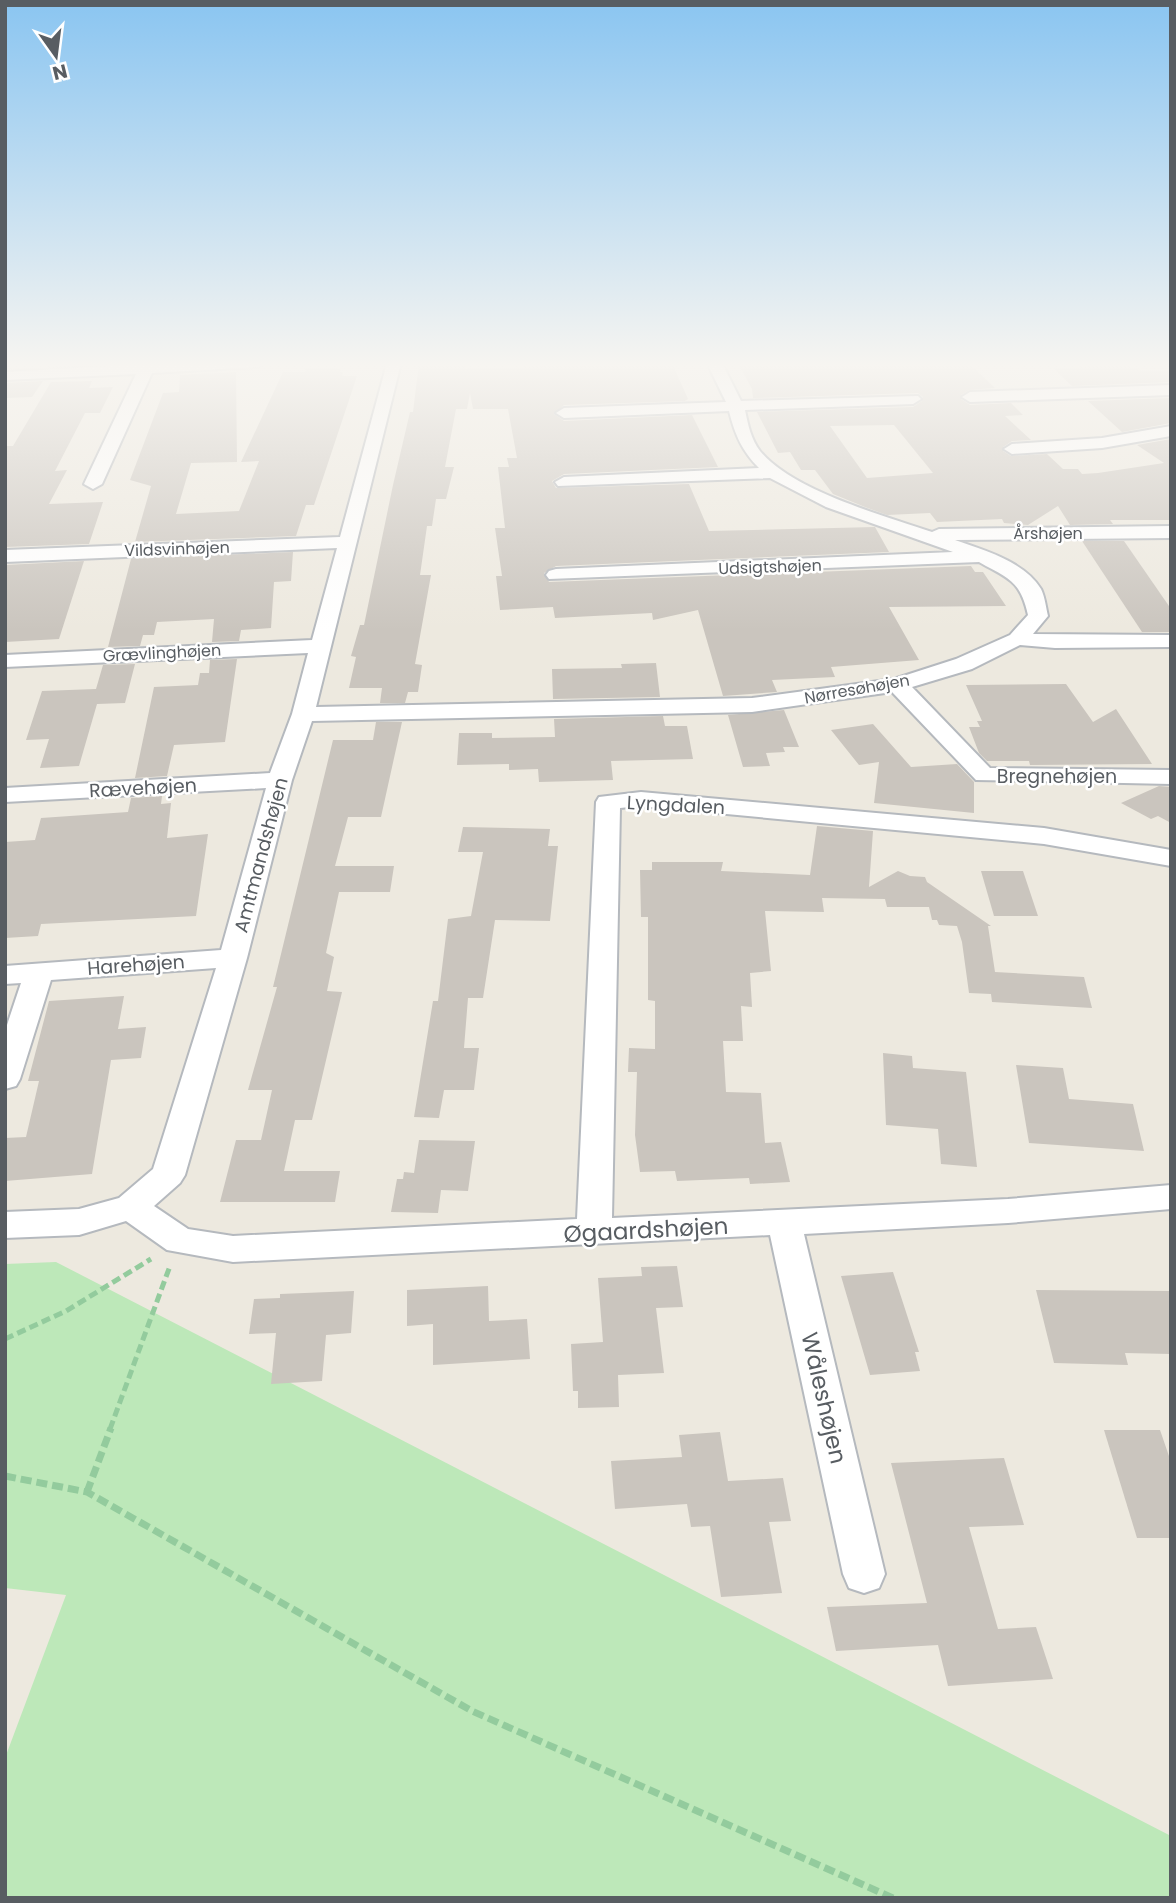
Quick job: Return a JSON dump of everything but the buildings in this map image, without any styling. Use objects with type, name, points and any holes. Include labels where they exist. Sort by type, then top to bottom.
[{"type":"street","points":[[93,484],[108,452]]},
{"type":"street","name":"Amtmandshøjen","points":[[5,1225],[79,1222],[131,1207],[168,1175],[233,958],[280,780],[303,714],[372,452]]},
{"type":"street","name":"Nørresøhøjen","points":[[303,714],[752,705],[897,685],[964,664],[1017,639],[1038,615],[1032,591],[1013,573],[984,557],[832,503],[773,472],[754,452]]},
{"type":"street","points":[[564,482],[773,472]]},
{"type":"street","name":"Årshøjen","points":[[925,536],[1171,532]]},
{"type":"street","name":"Vildsvinhøjen","points":[[5,556],[349,542]]},
{"type":"street","name":"Udsigtshøjen","points":[[556,575],[944,561],[984,557]]},
{"type":"street","points":[[1017,639],[1055,642],[1171,641]]},
{"type":"street","name":"Grævlinghøjen","points":[[5,661],[320,646]]},
{"type":"street","name":"Bregnehøjen","points":[[897,685],[984,775],[1171,776]]},
{"type":"street","name":"Rævehøjen","points":[[5,795],[280,780]]},
{"type":"street","name":"Lyngdalen","points":[[594,1233],[608,803],[641,799],[1044,836],[1171,858]]},
{"type":"street","name":"Harehøjen","points":[[5,975],[233,958]]},
{"type":"street","points":[[5,1079],[39,972]]},
{"type":"street","name":"Øgaardshøjen","points":[[131,1207],[179,1241],[233,1249],[1008,1211],[1171,1197]]},
{"type":"street","name":"Wåleshøjen","points":[[784,1223],[864,1574]]},
{"type":"path","points":[[5,1339],[66,1311],[179,1241]]},
{"type":"path","points":[[87,1492],[179,1241]]},
{"type":"path","points":[[5,1476],[87,1492],[472,1711],[893,1898]]},
{"type":"green space","points":[[56,1262],[1171,1836],[1171,1898],[5,1898],[5,1758],[66,1595],[5,1588],[5,1264]]}]
